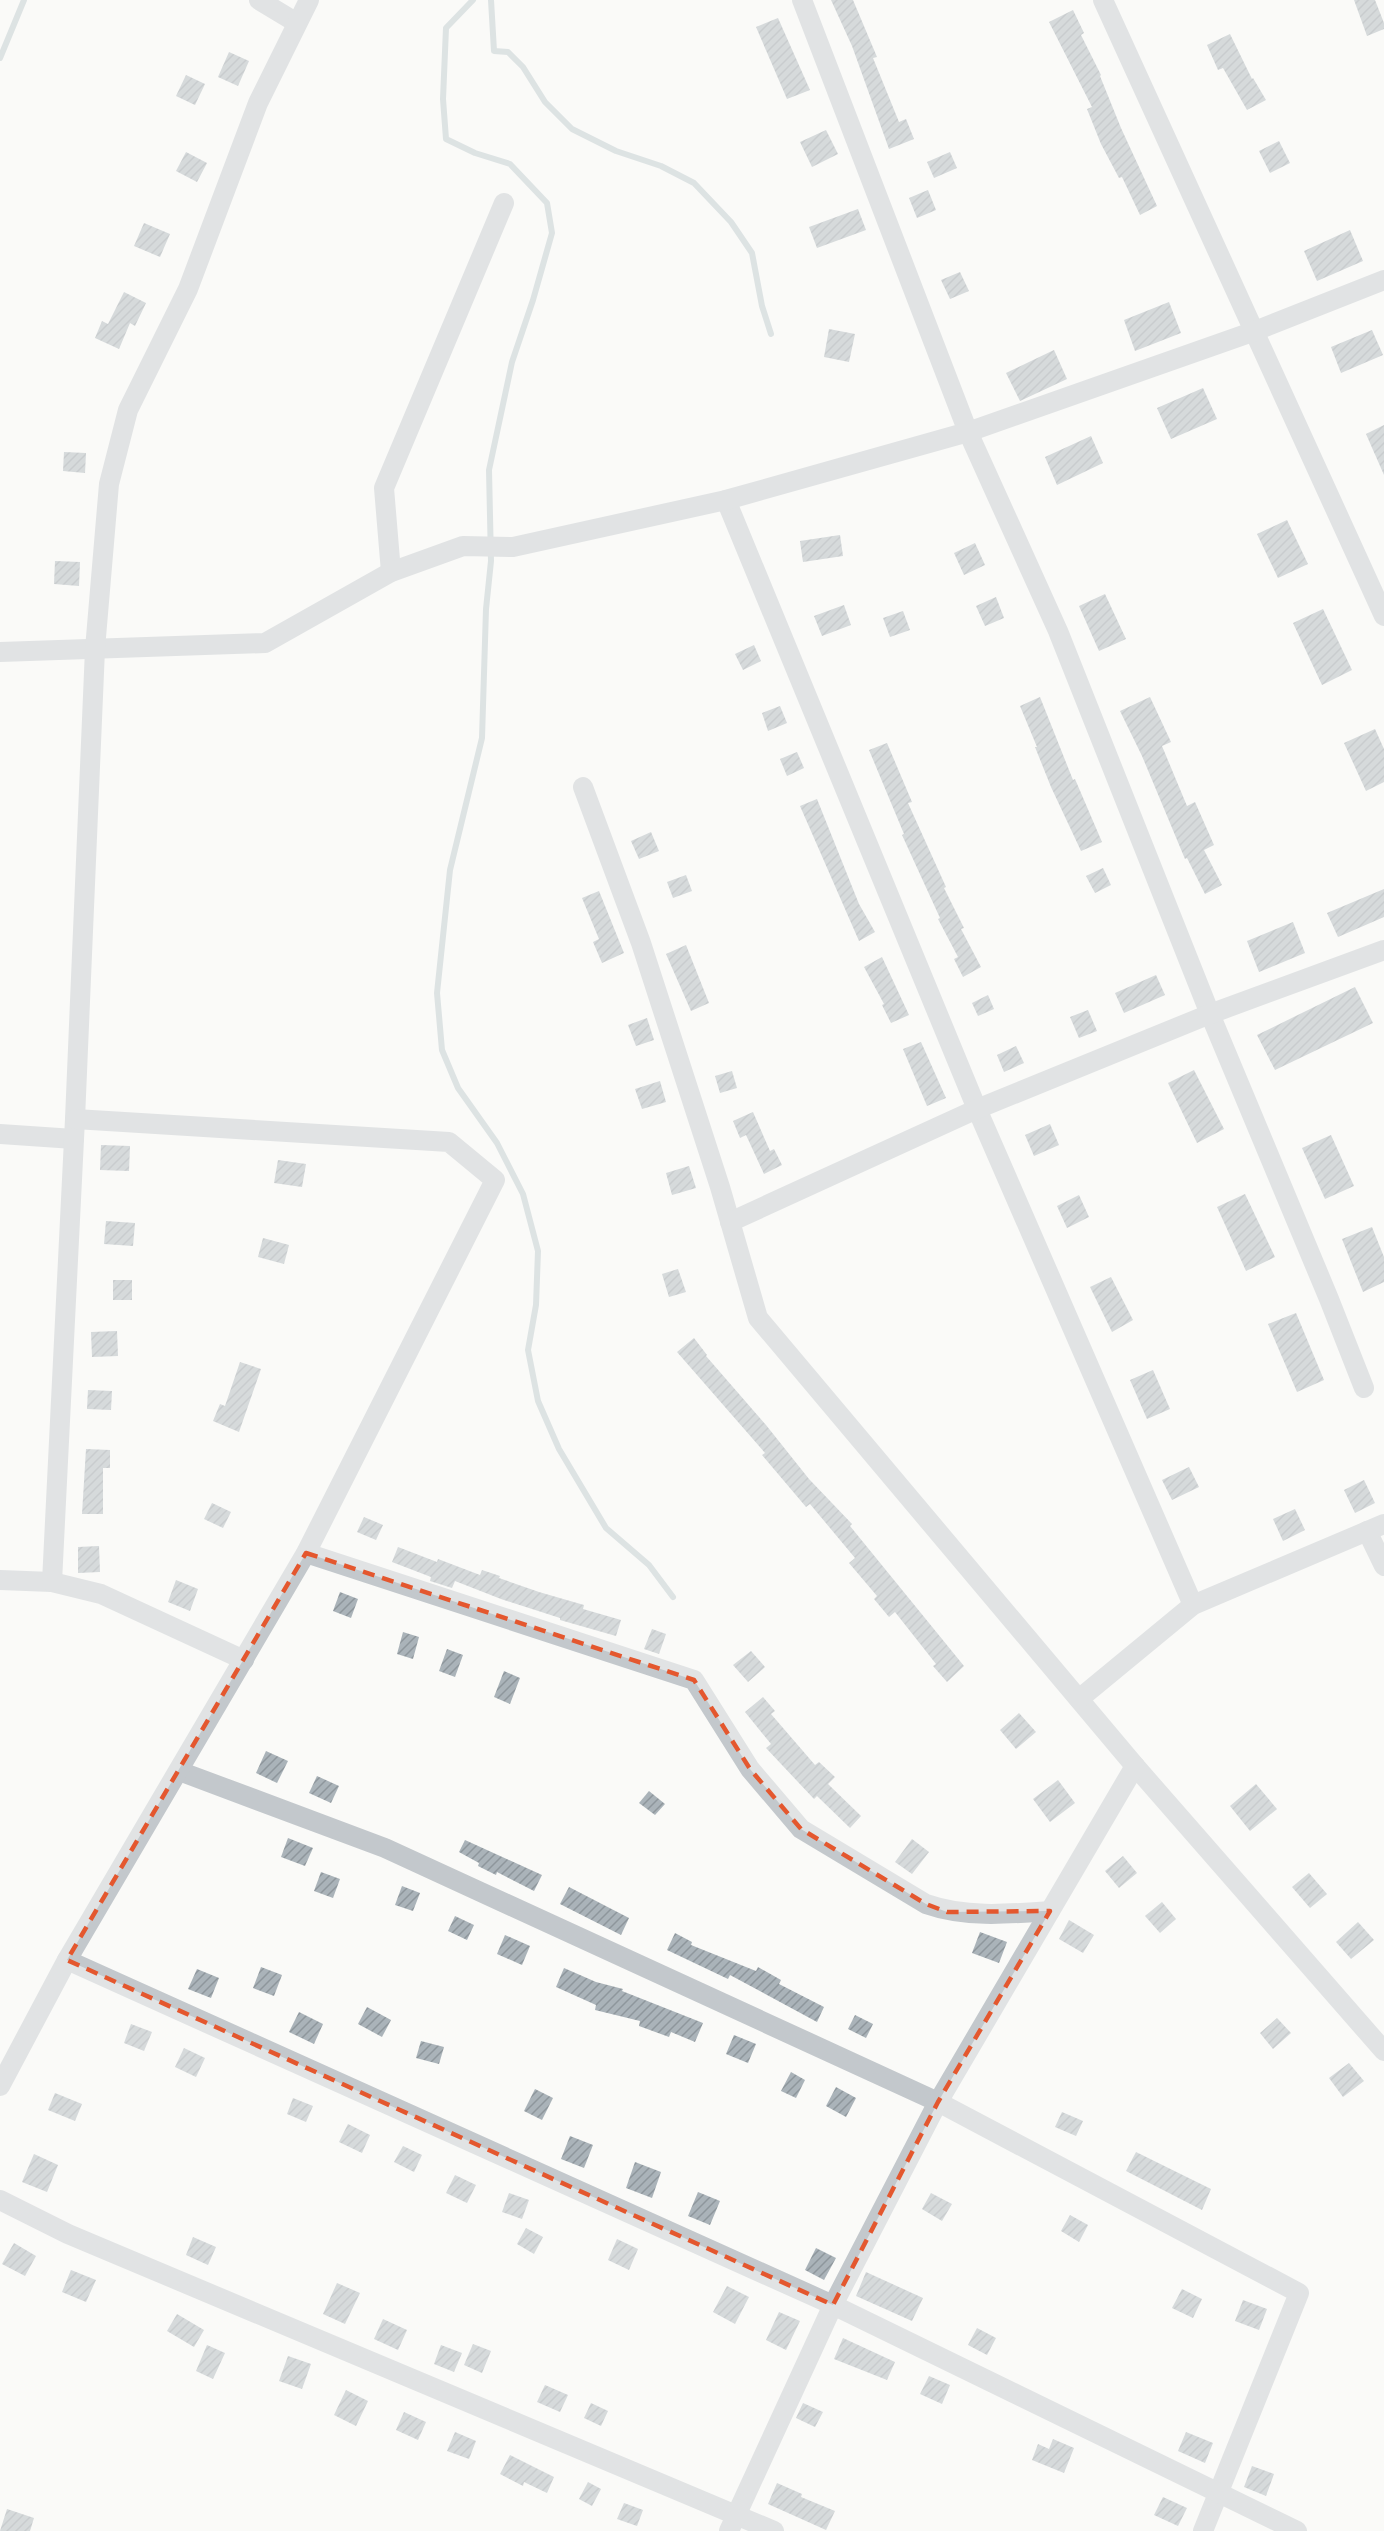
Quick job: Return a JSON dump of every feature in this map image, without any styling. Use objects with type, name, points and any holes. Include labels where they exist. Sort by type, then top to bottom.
[{"type":"street","points":[[259,0],[297,23]]},
{"type":"street","points":[[52,1582],[75,1129],[94,649],[109,484],[128,410],[188,289],[258,103],[309,0]]},
{"type":"street","points":[[802,0],[968,432],[1058,631],[1210,1014],[1364,1388]]},
{"type":"street","points":[[1102,0],[1384,616]]},
{"type":"street","points":[[391,572],[384,488],[504,203]]},
{"type":"street","points":[[0,652],[265,643],[391,572],[463,546],[513,547],[726,500],[968,432],[1255,331],[1384,280]]},
{"type":"street","points":[[726,500],[977,1109],[1193,1605]]},
{"type":"street","points":[[583,787],[641,943],[730,1222],[758,1318],[1135,1766],[1384,2051]]},
{"type":"street","points":[[730,1222],[977,1109],[1210,1014],[1384,950]]},
{"type":"street","points":[[0,1134],[75,1129],[449,1142],[495,1180],[306,1553],[67,1960],[0,2086]]},
{"type":"street","points":[[1078,1699],[1193,1605],[1376,1528],[1384,1566]]},
{"type":"street","points":[[306,1553],[694,1680],[750,1769],[801,1829],[926,1904],[947,1911],[1002,1914],[1050,1911]]},
{"type":"street","points":[[0,1580],[52,1582],[101,1594],[244,1660]]},
{"type":"street","points":[[732,2523],[833,2305],[938,2102],[1135,1766]]},
{"type":"street","points":[[179,1771],[385,1848],[938,2102],[1299,2293],[1203,2531]]},
{"type":"street","points":[[67,1960],[833,2305],[1297,2531]]},
{"type":"street","points":[[0,2200],[68,2234],[732,2523],[774,2531]]},
{"type":"highlighted area","points":[[306,1553],[694,1680],[750,1769],[801,1829],[926,1904],[947,1912],[1050,1911],[938,2102],[833,2305],[67,1960]]},
{"type":"building","points":[[831,0],[853,0],[877,57],[873,58],[899,122],[906,119],[914,139],[889,149],[852,46]]},
{"type":"building","points":[[1354,0],[1375,0],[1384,29],[1367,36]]},
{"type":"building","points":[[1073,10],[1084,33],[1081,35],[1101,75],[1121,128],[1157,206],[1140,215],[1122,177],[1119,178],[1101,144],[1087,109],[1092,107],[1049,22]]},
{"type":"building","points":[[778,18],[810,90],[787,99],[756,27]]},
{"type":"building","points":[[1230,34],[1252,79],[1266,100],[1247,110],[1223,68],[1218,70],[1207,45]]},
{"type":"building","points":[[229,52],[249,61],[238,86],[218,77]]},
{"type":"building","points":[[186,75],[205,84],[195,105],[176,96]]},
{"type":"building","points":[[826,130],[838,154],[812,167],[800,142]]},
{"type":"building","points":[[1279,141],[1290,163],[1270,173],[1259,151]]},
{"type":"building","points":[[186,152],[207,163],[197,182],[176,171]]},
{"type":"building","points":[[950,152],[957,168],[934,178],[927,162]]},
{"type":"building","points":[[928,190],[936,210],[917,218],[909,198]]},
{"type":"building","points":[[858,209],[866,230],[817,248],[809,227]]},
{"type":"building","points":[[144,223],[170,234],[160,257],[134,246]]},
{"type":"building","points":[[1350,230],[1363,261],[1317,281],[1304,251]]},
{"type":"building","points":[[960,272],[969,291],[950,299],[941,280]]},
{"type":"building","points":[[124,292],[146,303],[135,326],[130,323],[119,349],[95,338],[102,321],[108,324]]},
{"type":"building","points":[[1169,302],[1181,333],[1135,351],[1124,320]]},
{"type":"building","points":[[829,329],[855,334],[849,362],[824,357]]},
{"type":"building","points":[[1372,330],[1383,355],[1341,373],[1331,347]]},
{"type":"building","points":[[1054,350],[1067,379],[1020,401],[1006,373]]},
{"type":"building","points":[[1203,388],[1217,419],[1171,439],[1157,408]]},
{"type":"building","points":[[1384,425],[1384,475],[1366,434]]},
{"type":"building","points":[[1091,436],[1103,463],[1057,485],[1045,457]]},
{"type":"building","points":[[64,452],[86,453],[85,473],[63,471]]},
{"type":"building","points":[[1287,520],[1308,564],[1278,578],[1257,534]]},
{"type":"building","points":[[840,535],[843,556],[803,562],[800,541]]},
{"type":"building","points":[[975,543],[985,565],[964,575],[954,553]]},
{"type":"building","points":[[55,561],[80,562],[79,586],[54,584]]},
{"type":"building","points":[[1105,594],[1126,639],[1099,651],[1079,606]]},
{"type":"building","points":[[996,597],[1004,618],[985,626],[976,606]]},
{"type":"building","points":[[844,605],[851,625],[822,636],[814,616]]},
{"type":"building","points":[[1323,609],[1352,670],[1322,685],[1293,623]]},
{"type":"building","points":[[903,611],[910,630],[890,637],[883,618]]},
{"type":"building","points":[[754,645],[761,661],[743,670],[735,654]]},
{"type":"building","points":[[1040,697],[1073,780],[1075,779],[1102,842],[1081,851],[1051,787],[1020,706]]},
{"type":"building","points":[[1150,697],[1171,742],[1162,746],[1187,806],[1195,802],[1214,845],[1204,850],[1222,885],[1205,894],[1187,858],[1185,859],[1142,756],[1120,711]]},
{"type":"building","points":[[780,706],[787,723],[768,731],[762,713]]},
{"type":"building","points":[[1375,729],[1384,749],[1384,782],[1366,791],[1344,743]]},
{"type":"building","points":[[887,743],[912,802],[908,803],[946,887],[944,888],[964,928],[961,929],[981,967],[963,977],[954,959],[958,957],[938,919],[940,918],[902,835],[904,834],[869,750]]},
{"type":"building","points":[[797,752],[804,768],[787,776],[780,759]]},
{"type":"building","points":[[817,799],[859,904],[875,932],[859,941],[800,806]]},
{"type":"building","points":[[651,832],[659,851],[639,859],[631,841]]},
{"type":"building","points":[[1103,868],[1111,885],[1095,893],[1086,876]]},
{"type":"building","points":[[686,875],[692,891],[673,898],[667,882]]},
{"type":"building","points":[[1384,889],[1384,917],[1338,937],[1327,913]]},
{"type":"building","points":[[599,891],[624,953],[602,963],[593,942],[599,939],[582,898]]},
{"type":"building","points":[[1293,922],[1305,953],[1259,972],[1247,941]]},
{"type":"building","points":[[686,945],[709,1003],[691,1011],[666,954]]},
{"type":"building","points":[[882,957],[909,1015],[891,1023],[882,1005],[884,1004],[864,967]]},
{"type":"building","points":[[1156,975],[1165,995],[1124,1013],[1115,993]]},
{"type":"building","points":[[1355,987],[1373,1023],[1275,1070],[1257,1035]]},
{"type":"building","points":[[988,995],[994,1009],[978,1016],[972,1003]]},
{"type":"building","points":[[1088,1010],[1097,1031],[1079,1038],[1070,1017]]},
{"type":"building","points":[[647,1018],[654,1040],[636,1046],[628,1025]]},
{"type":"building","points":[[921,1042],[946,1098],[927,1106],[903,1049]]},
{"type":"building","points":[[1016,1046],[1024,1063],[1004,1072],[997,1055]]},
{"type":"building","points":[[1194,1070],[1224,1129],[1197,1143],[1168,1083]]},
{"type":"building","points":[[732,1071],[737,1088],[720,1093],[715,1076]]},
{"type":"building","points":[[660,1081],[666,1102],[642,1109],[635,1089]]},
{"type":"building","points":[[753,1112],[770,1151],[774,1149],[782,1165],[764,1174],[746,1135],[740,1138],[733,1121]]},
{"type":"building","points":[[1050,1124],[1059,1145],[1034,1156],[1025,1135]]},
{"type":"building","points":[[1331,1135],[1354,1186],[1325,1199],[1302,1148]]},
{"type":"building","points":[[101,1145],[130,1146],[129,1171],[100,1170]]},
{"type":"building","points":[[278,1160],[306,1164],[302,1187],[274,1183]]},
{"type":"building","points":[[689,1166],[696,1188],[672,1195],[666,1173]]},
{"type":"building","points":[[1245,1194],[1275,1257],[1246,1271],[1217,1207]]},
{"type":"building","points":[[1079,1195],[1089,1217],[1067,1228],[1057,1206]]},
{"type":"building","points":[[106,1221],[135,1223],[133,1246],[104,1244]]},
{"type":"building","points":[[1372,1227],[1384,1257],[1384,1282],[1363,1292],[1342,1239]]},
{"type":"building","points":[[263,1238],[289,1245],[284,1264],[258,1257]]},
{"type":"building","points":[[678,1269],[686,1292],[669,1297],[662,1274]]},
{"type":"building","points":[[1111,1277],[1133,1320],[1112,1332],[1090,1287]]},
{"type":"building","points":[[113,1280],[132,1280],[132,1300],[113,1300]]},
{"type":"building","points":[[1296,1313],[1324,1380],[1297,1392],[1268,1324]]},
{"type":"building","points":[[117,1331],[118,1356],[92,1357],[91,1332]]},
{"type":"building","points":[[694,1338],[706,1356],[809,1479],[852,1524],[850,1526],[964,1666],[947,1682],[933,1666],[936,1664],[895,1612],[889,1617],[874,1599],[877,1596],[849,1563],[855,1558],[810,1504],[806,1507],[762,1455],[765,1453],[677,1352]]},
{"type":"building","points":[[240,1362],[261,1369],[239,1432],[213,1421],[220,1404],[225,1406]]},
{"type":"building","points":[[1153,1370],[1170,1409],[1147,1419],[1130,1380]]},
{"type":"building","points":[[88,1390],[112,1391],[111,1410],[87,1409]]},
{"type":"building","points":[[86,1449],[110,1450],[110,1468],[103,1468],[103,1514],[82,1514]]},
{"type":"building","points":[[1189,1467],[1199,1487],[1172,1500],[1162,1480]]},
{"type":"building","points":[[1364,1480],[1375,1503],[1355,1513],[1344,1490]]},
{"type":"building","points":[[212,1503],[231,1512],[223,1528],[204,1519]]},
{"type":"building","points":[[1295,1509],[1305,1530],[1283,1541],[1273,1519]]},
{"type":"building","points":[[364,1517],[383,1525],[376,1540],[357,1532]]},
{"type":"building","points":[[99,1546],[100,1572],[78,1573],[78,1547]]},
{"type":"building","points":[[398,1547],[480,1575],[482,1570],[539,1592],[584,1605],[583,1609],[621,1620],[616,1636],[560,1620],[560,1618],[455,1581],[452,1588],[430,1581],[431,1577],[392,1562]]},
{"type":"building","points":[[176,1580],[198,1589],[190,1611],[168,1602]]},
{"type":"building","points":[[340,1592],[358,1599],[351,1618],[333,1611]]},
{"type":"building","points":[[652,1629],[666,1634],[659,1654],[644,1649]]},
{"type":"building","points":[[403,1632],[419,1637],[413,1659],[397,1654]]},
{"type":"building","points":[[447,1649],[463,1655],[455,1677],[439,1671]]},
{"type":"building","points":[[751,1651],[765,1667],[748,1682],[733,1665]]},
{"type":"building","points":[[504,1671],[520,1678],[510,1704],[494,1697]]},
{"type":"building","points":[[763,1697],[775,1711],[771,1714],[815,1765],[819,1762],[835,1777],[828,1784],[861,1816],[850,1828],[817,1796],[814,1799],[766,1748],[771,1744],[745,1712]]},
{"type":"building","points":[[1019,1713],[1036,1732],[1016,1749],[1000,1730]]},
{"type":"building","points":[[266,1751],[288,1761],[277,1783],[256,1773]]},
{"type":"building","points":[[317,1776],[339,1786],[331,1803],[309,1793]]},
{"type":"building","points":[[1058,1780],[1075,1803],[1050,1822],[1033,1799]]},
{"type":"building","points":[[1256,1784],[1277,1809],[1250,1831],[1230,1806]]},
{"type":"building","points":[[649,1791],[665,1804],[655,1815],[639,1803]]},
{"type":"building","points":[[288,1838],[313,1848],[305,1866],[281,1857]]},
{"type":"building","points":[[912,1839],[929,1852],[912,1874],[895,1862]]},
{"type":"building","points":[[465,1840],[542,1875],[534,1891],[497,1872],[496,1875],[478,1866],[479,1863],[459,1852]]},
{"type":"building","points":[[1123,1856],[1137,1873],[1119,1888],[1105,1871]]},
{"type":"building","points":[[321,1872],[340,1879],[333,1898],[314,1891]]},
{"type":"building","points":[[1309,1873],[1327,1894],[1310,1908],[1292,1887]]},
{"type":"building","points":[[402,1886],[420,1893],[413,1911],[395,1905]]},
{"type":"building","points":[[569,1887],[629,1918],[621,1935],[560,1904]]},
{"type":"building","points":[[1162,1902],[1176,1919],[1160,1933],[1145,1916]]},
{"type":"building","points":[[455,1916],[474,1925],[467,1940],[448,1931]]},
{"type":"building","points":[[1069,1920],[1094,1935],[1083,1953],[1059,1939]]},
{"type":"building","points":[[1358,1922],[1374,1940],[1351,1959],[1336,1942]]},
{"type":"building","points":[[980,1932],[1007,1942],[999,1963],[972,1953]]},
{"type":"building","points":[[675,1933],[692,1942],[691,1945],[756,1971],[758,1967],[781,1980],[779,1984],[824,2007],[817,2022],[730,1975],[728,1979],[667,1950]]},
{"type":"building","points":[[505,1935],[530,1946],[522,1965],[497,1954]]},
{"type":"building","points":[[261,1967],[282,1975],[274,1996],[253,1988]]},
{"type":"building","points":[[564,1968],[596,1982],[623,1989],[622,1991],[703,2023],[695,2042],[671,2032],[669,2037],[639,2026],[640,2021],[595,2010],[596,2005],[556,1987]]},
{"type":"building","points":[[197,1969],[219,1978],[211,1998],[188,1989]]},
{"type":"building","points":[[367,2007],[391,2020],[382,2037],[358,2024]]},
{"type":"building","points":[[299,2012],[323,2024],[314,2044],[289,2032]]},
{"type":"building","points":[[855,2015],[873,2024],[866,2038],[848,2029]]},
{"type":"building","points":[[1277,2018],[1291,2033],[1273,2049],[1260,2033]]},
{"type":"building","points":[[131,2024],[152,2032],[144,2051],[124,2043]]},
{"type":"building","points":[[734,2035],[756,2044],[748,2063],[726,2054]]},
{"type":"building","points":[[421,2041],[444,2047],[439,2064],[416,2058]]},
{"type":"building","points":[[184,2048],[205,2058],[196,2077],[175,2067]]},
{"type":"building","points":[[1349,2063],[1364,2081],[1343,2097],[1329,2078]]},
{"type":"building","points":[[791,2072],[805,2080],[796,2098],[781,2091]]},
{"type":"building","points":[[836,2087],[856,2098],[846,2117],[826,2106]]},
{"type":"building","points":[[535,2089],[553,2098],[542,2120],[524,2111]]},
{"type":"building","points":[[55,2093],[82,2104],[75,2121],[48,2110]]},
{"type":"building","points":[[293,2098],[313,2106],[306,2122],[287,2114]]},
{"type":"building","points":[[1062,2112],[1083,2121],[1076,2136],[1055,2127]]},
{"type":"building","points":[[348,2124],[370,2135],[362,2153],[339,2142]]},
{"type":"building","points":[[570,2136],[593,2145],[584,2168],[561,2159]]},
{"type":"building","points":[[403,2146],[422,2155],[414,2172],[394,2162]]},
{"type":"building","points":[[1136,2152],[1211,2189],[1202,2210],[1126,2171]]},
{"type":"building","points":[[34,2154],[58,2165],[47,2192],[22,2182]]},
{"type":"building","points":[[635,2162],[661,2172],[652,2198],[626,2188]]},
{"type":"building","points":[[455,2175],[476,2185],[467,2203],[446,2193]]},
{"type":"building","points":[[698,2192],[720,2201],[710,2225],[688,2216]]},
{"type":"building","points":[[509,2193],[529,2200],[522,2219],[502,2212]]},
{"type":"building","points":[[931,2193],[952,2204],[942,2221],[922,2209]]},
{"type":"building","points":[[1070,2215],[1088,2225],[1079,2242],[1061,2231]]},
{"type":"building","points":[[526,2228],[543,2237],[534,2254],[517,2244]]},
{"type":"building","points":[[193,2237],[216,2247],[208,2265],[186,2255]]},
{"type":"building","points":[[617,2239],[638,2249],[629,2270],[608,2260]]},
{"type":"building","points":[[14,2243],[36,2256],[25,2276],[2,2264]]},
{"type":"building","points":[[816,2248],[836,2258],[824,2280],[805,2270]]},
{"type":"building","points":[[71,2270],[96,2280],[86,2302],[62,2292]]},
{"type":"building","points":[[866,2272],[923,2298],[912,2321],[856,2296]]},
{"type":"building","points":[[337,2283],[360,2293],[345,2324],[323,2314]]},
{"type":"building","points":[[727,2286],[749,2297],[735,2324],[713,2312]]},
{"type":"building","points":[[1182,2289],[1202,2299],[1193,2318],[1172,2308]]},
{"type":"building","points":[[1243,2300],[1267,2309],[1259,2330],[1235,2321]]},
{"type":"building","points":[[779,2312],[800,2321],[786,2350],[766,2340]]},
{"type":"building","points":[[177,2314],[204,2330],[194,2347],[167,2331]]},
{"type":"building","points":[[383,2319],[407,2330],[398,2350],[374,2339]]},
{"type":"building","points":[[977,2328],[996,2338],[987,2355],[968,2345]]},
{"type":"building","points":[[843,2338],[895,2362],[887,2380],[834,2359]]},
{"type":"building","points":[[473,2344],[491,2351],[482,2373],[464,2365]]},
{"type":"building","points":[[207,2345],[225,2353],[213,2379],[196,2371]]},
{"type":"building","points":[[441,2345],[462,2353],[454,2372],[434,2364]]},
{"type":"building","points":[[288,2356],[311,2364],[302,2389],[279,2381]]},
{"type":"building","points":[[929,2376],[950,2385],[942,2404],[920,2394]]},
{"type":"building","points":[[545,2385],[568,2395],[560,2412],[537,2402]]},
{"type":"building","points":[[346,2390],[368,2401],[356,2426],[334,2415]]},
{"type":"building","points":[[591,2403],[608,2411],[601,2426],[584,2418]]},
{"type":"building","points":[[803,2403],[823,2412],[815,2427],[796,2418]]},
{"type":"building","points":[[404,2412],[426,2422],[418,2440],[396,2430]]},
{"type":"building","points":[[455,2432],[476,2441],[469,2459],[447,2451]]},
{"type":"building","points":[[1186,2432],[1213,2443],[1205,2463],[1178,2451]]},
{"type":"building","points":[[1053,2439],[1074,2448],[1064,2473],[1032,2460],[1038,2444],[1049,2449]]},
{"type":"building","points":[[510,2455],[554,2477],[547,2493],[524,2482],[523,2486],[500,2474]]},
{"type":"building","points":[[1252,2466],[1274,2474],[1266,2496],[1244,2487]]},
{"type":"building","points":[[588,2482],[601,2489],[592,2506],[579,2499]]},
{"type":"building","points":[[777,2483],[802,2494],[801,2497],[835,2511],[826,2530],[768,2504]]},
{"type":"building","points":[[1163,2497],[1187,2508],[1178,2526],[1154,2515]]},
{"type":"building","points":[[624,2503],[643,2510],[637,2526],[617,2519]]},
{"type":"building","points":[[7,2509],[34,2518],[30,2531],[0,2531]]},
{"type":"waterway","points":[[0,58],[24,0]]},
{"type":"waterway","points":[[473,0],[446,28],[443,99],[446,139],[475,153],[510,164],[547,203],[552,233],[512,362],[489,470],[491,561],[486,609],[482,738],[450,870],[437,993],[442,1050],[458,1088],[497,1143],[523,1194],[538,1251],[536,1305],[528,1350],[538,1401],[559,1449],[606,1528],[649,1565],[673,1597]]},
{"type":"waterway","points":[[491,0],[494,51],[508,52],[523,67],[545,102],[572,129],[616,151],[661,166],[694,183],[731,222],[752,253],[762,306],[771,334]]}]
